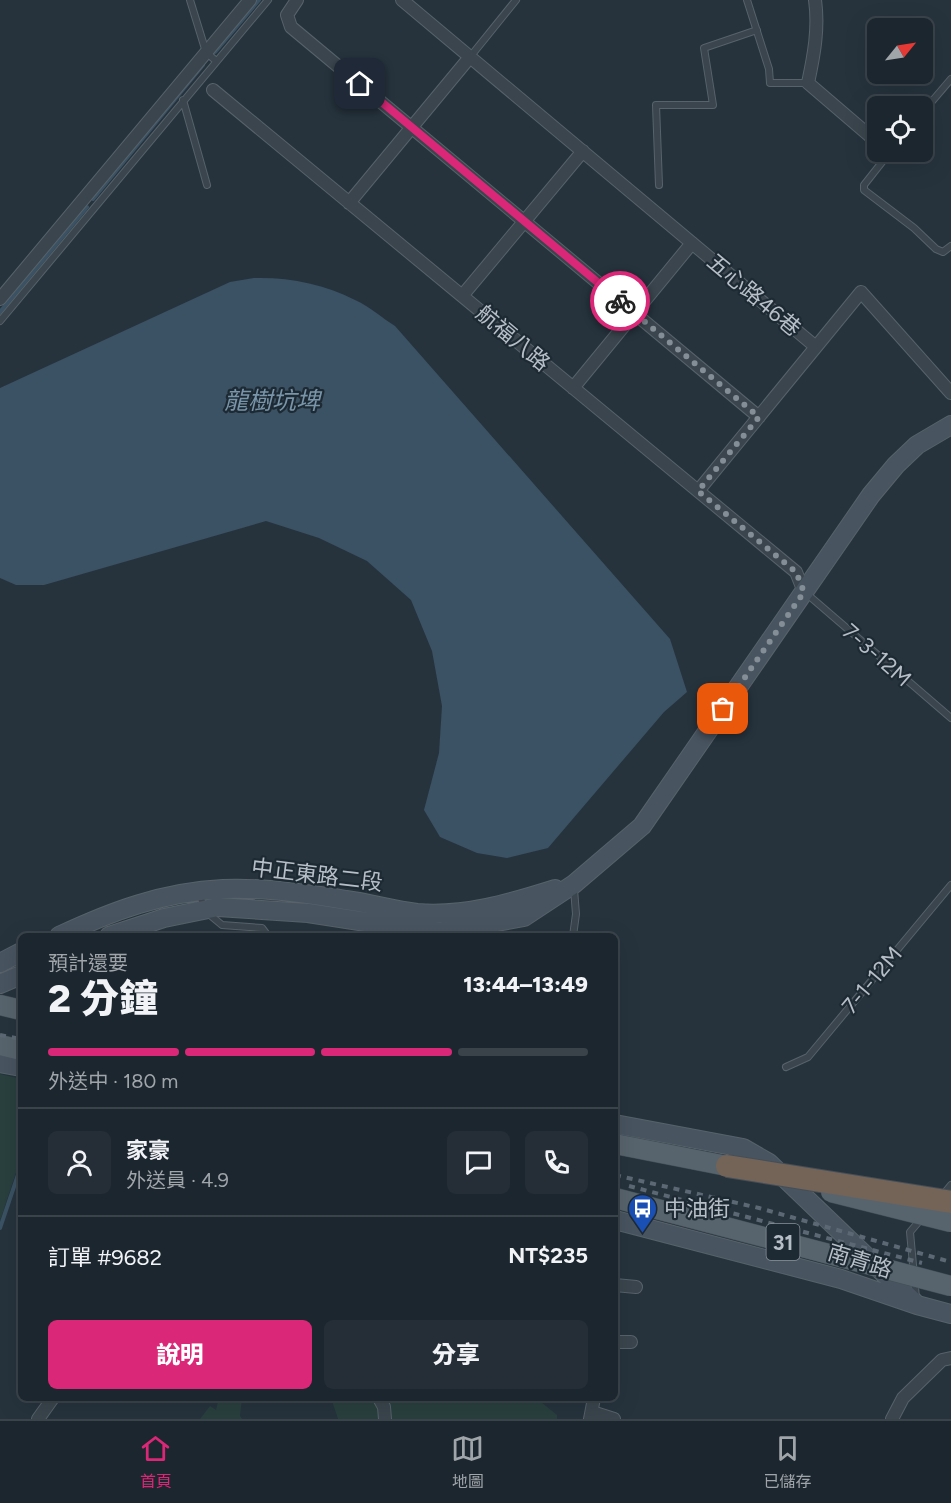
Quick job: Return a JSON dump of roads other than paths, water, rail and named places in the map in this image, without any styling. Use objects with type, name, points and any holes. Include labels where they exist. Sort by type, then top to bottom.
[{"type":"highway","points":[[728,1166],[951,1202]]},
{"type":"main road","name":"中正東路二段","points":[[118,933],[164,918],[224,889],[286,892],[344,899],[418,913],[470,912],[574,884],[642,826],[871,495],[896,465],[917,445],[951,424]]},
{"type":"main road","name":"中正東路二段","points":[[65,933],[106,914],[158,898],[202,901]]},
{"type":"main road","points":[[0,963],[18,954]]},
{"type":"main road","points":[[0,985],[18,976]]},
{"type":"main road","points":[[0,985],[18,991]]},
{"type":"main road","points":[[0,1005],[18,1009]]},
{"type":"main road","points":[[0,1045],[18,1049]]},
{"type":"main road","points":[[0,1063],[18,1066]]},
{"type":"main road","name":"南青路","points":[[618,1125],[743,1148],[769,1163],[884,1285],[917,1305],[951,1314]]},
{"type":"main road","points":[[618,1145],[728,1166],[951,1222]]},
{"type":"main road","name":"南青路","points":[[618,1199],[951,1286]]},
{"type":"main road","name":"南青路","points":[[618,1221],[841,1279],[884,1285]]},
{"type":"street","points":[[0,299],[250,0]]},
{"type":"street","points":[[297,0],[287,15],[291,27],[759,417]]},
{"type":"street","name":"五心路46巷","points":[[402,0],[816,347]]},
{"type":"street","points":[[814,0],[817,15],[814,57],[808,82],[867,133]]},
{"type":"street","points":[[349,203],[470,57]]},
{"type":"street","name":"航福八路","points":[[213,90],[796,572],[804,592]]},
{"type":"street","points":[[462,296],[583,152]]},
{"type":"street","points":[[573,388],[692,243]]},
{"type":"street","points":[[698,491],[861,292],[951,393]]},
{"type":"street","points":[[618,1285],[636,1287]]},
{"type":"street","points":[[618,1342],[631,1342]]},
{"type":"street","points":[[892,1419],[903,1398],[942,1360],[951,1358]]},
{"type":"street","points":[[38,1419],[51,1401]]},
{"type":"street","points":[[381,1401],[384,1407],[385,1419]]},
{"type":"street","points":[[594,1401],[591,1416],[614,1419]]},
{"type":"lane","points":[[190,0],[206,52],[216,61]]},
{"type":"lane","points":[[0,321],[268,0]]},
{"type":"lane","points":[[470,57],[516,0]]},
{"type":"lane","points":[[747,0],[769,69],[770,83],[808,82]]},
{"type":"lane","points":[[659,184],[656,105],[713,105],[704,48],[757,30]]},
{"type":"lane","points":[[933,100],[951,79]]},
{"type":"lane","points":[[183,100],[207,185]]},
{"type":"lane","points":[[881,162],[864,185],[864,190],[914,228],[936,249],[943,252],[951,246]]},
{"type":"lane","points":[[84,199],[95,207]]},
{"type":"lane","name":"7-3-12M","points":[[804,592],[951,718]]},
{"type":"lane","points":[[573,933],[576,914],[574,884]]},
{"type":"lane","name":"7-1-12M","points":[[786,1067],[808,1057],[951,885]]},
{"type":"lane","points":[[202,901],[222,925],[262,928],[266,933]]},
{"type":"lane","points":[[917,1305],[910,1233],[951,1185]]},
{"type":"water","name":"龍樹坑埤","points":[[254,278],[293,280],[343,294],[395,326],[670,639],[687,692],[664,712],[548,848],[507,858],[477,853],[440,837],[424,810],[439,753],[442,706],[432,651],[411,600],[367,561],[319,538],[266,521],[44,585],[16,585],[0,578],[0,388],[230,282]]},
{"type":"waterway","points":[[215,52],[259,0]]},
{"type":"waterway","points":[[93,199],[203,65]]},
{"type":"waterway","points":[[0,312],[87,207]]},
{"type":"waterway","points":[[0,1228],[18,1175]]},
{"type":"railway","points":[[0,1035],[18,1038]]},
{"type":"railway","points":[[618,1176],[759,1208],[951,1262]]},
{"type":"railway","points":[[629,1186],[922,1263]]},
{"type":"place","name":"中油街","points":[[643,1234]]}]
